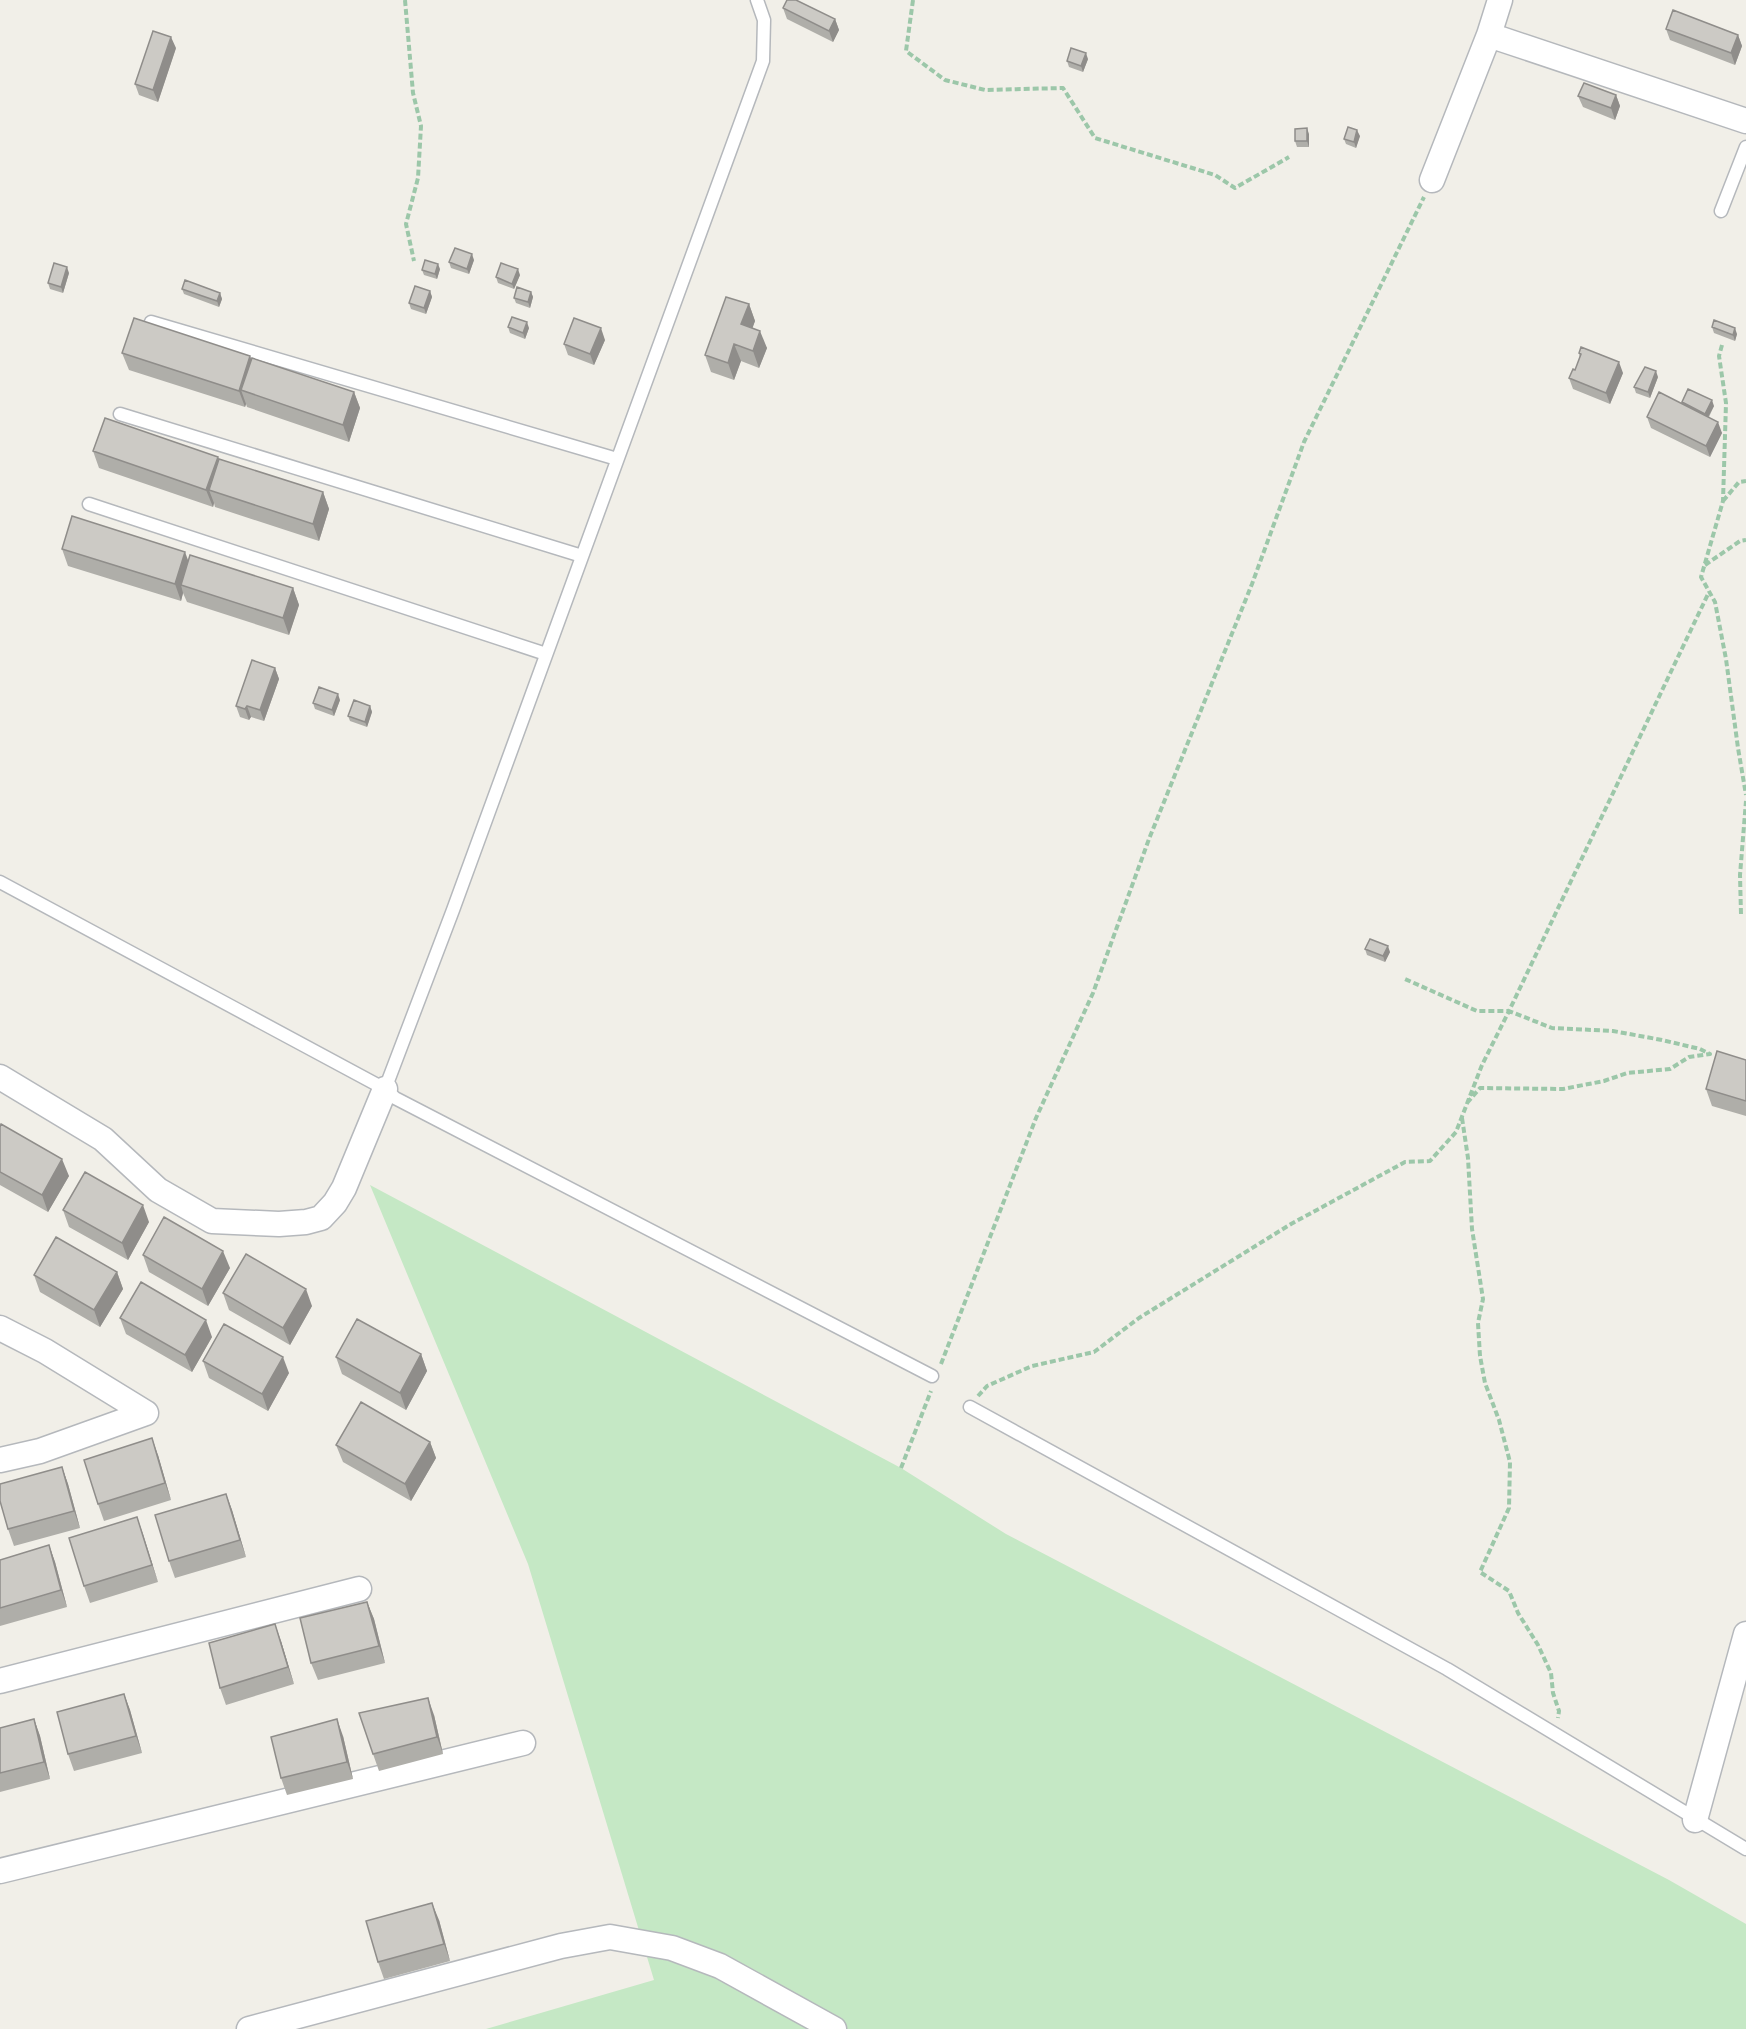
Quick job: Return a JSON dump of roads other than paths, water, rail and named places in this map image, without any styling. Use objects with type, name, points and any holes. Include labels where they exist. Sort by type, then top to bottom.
[{"type":"street","points":[[1432,180],[1489,35],[1500,0]]},
{"type":"street","points":[[1489,35],[1746,121]]},
{"type":"street","points":[[1,1082],[103,1139],[158,1190],[212,1221],[263,1224],[306,1222],[321,1218],[336,1203],[385,1089]]},
{"type":"street","points":[[0,1328],[45,1351],[146,1413],[40,1451],[0,1460]]},
{"type":"street","points":[[0,1681],[359,1589]]},
{"type":"street","points":[[1695,1820],[1746,1634]]},
{"type":"street","points":[[0,1871],[523,1743]]},
{"type":"street","points":[[249,2029],[561,1946],[610,1937],[672,1948],[720,1966],[834,2029]]},
{"type":"lane","points":[[385,1089],[453,910],[763,61],[764,20],[757,0]]},
{"type":"lane","points":[[1720,211],[1746,147]]},
{"type":"lane","points":[[151,322],[617,459]]},
{"type":"lane","points":[[120,414],[582,556]]},
{"type":"lane","points":[[89,504],[546,654]]},
{"type":"lane","points":[[0,882],[385,1089],[394,1098],[935,1376]]},
{"type":"lane","points":[[970,1407],[1447,1669],[1746,1849]]}]
